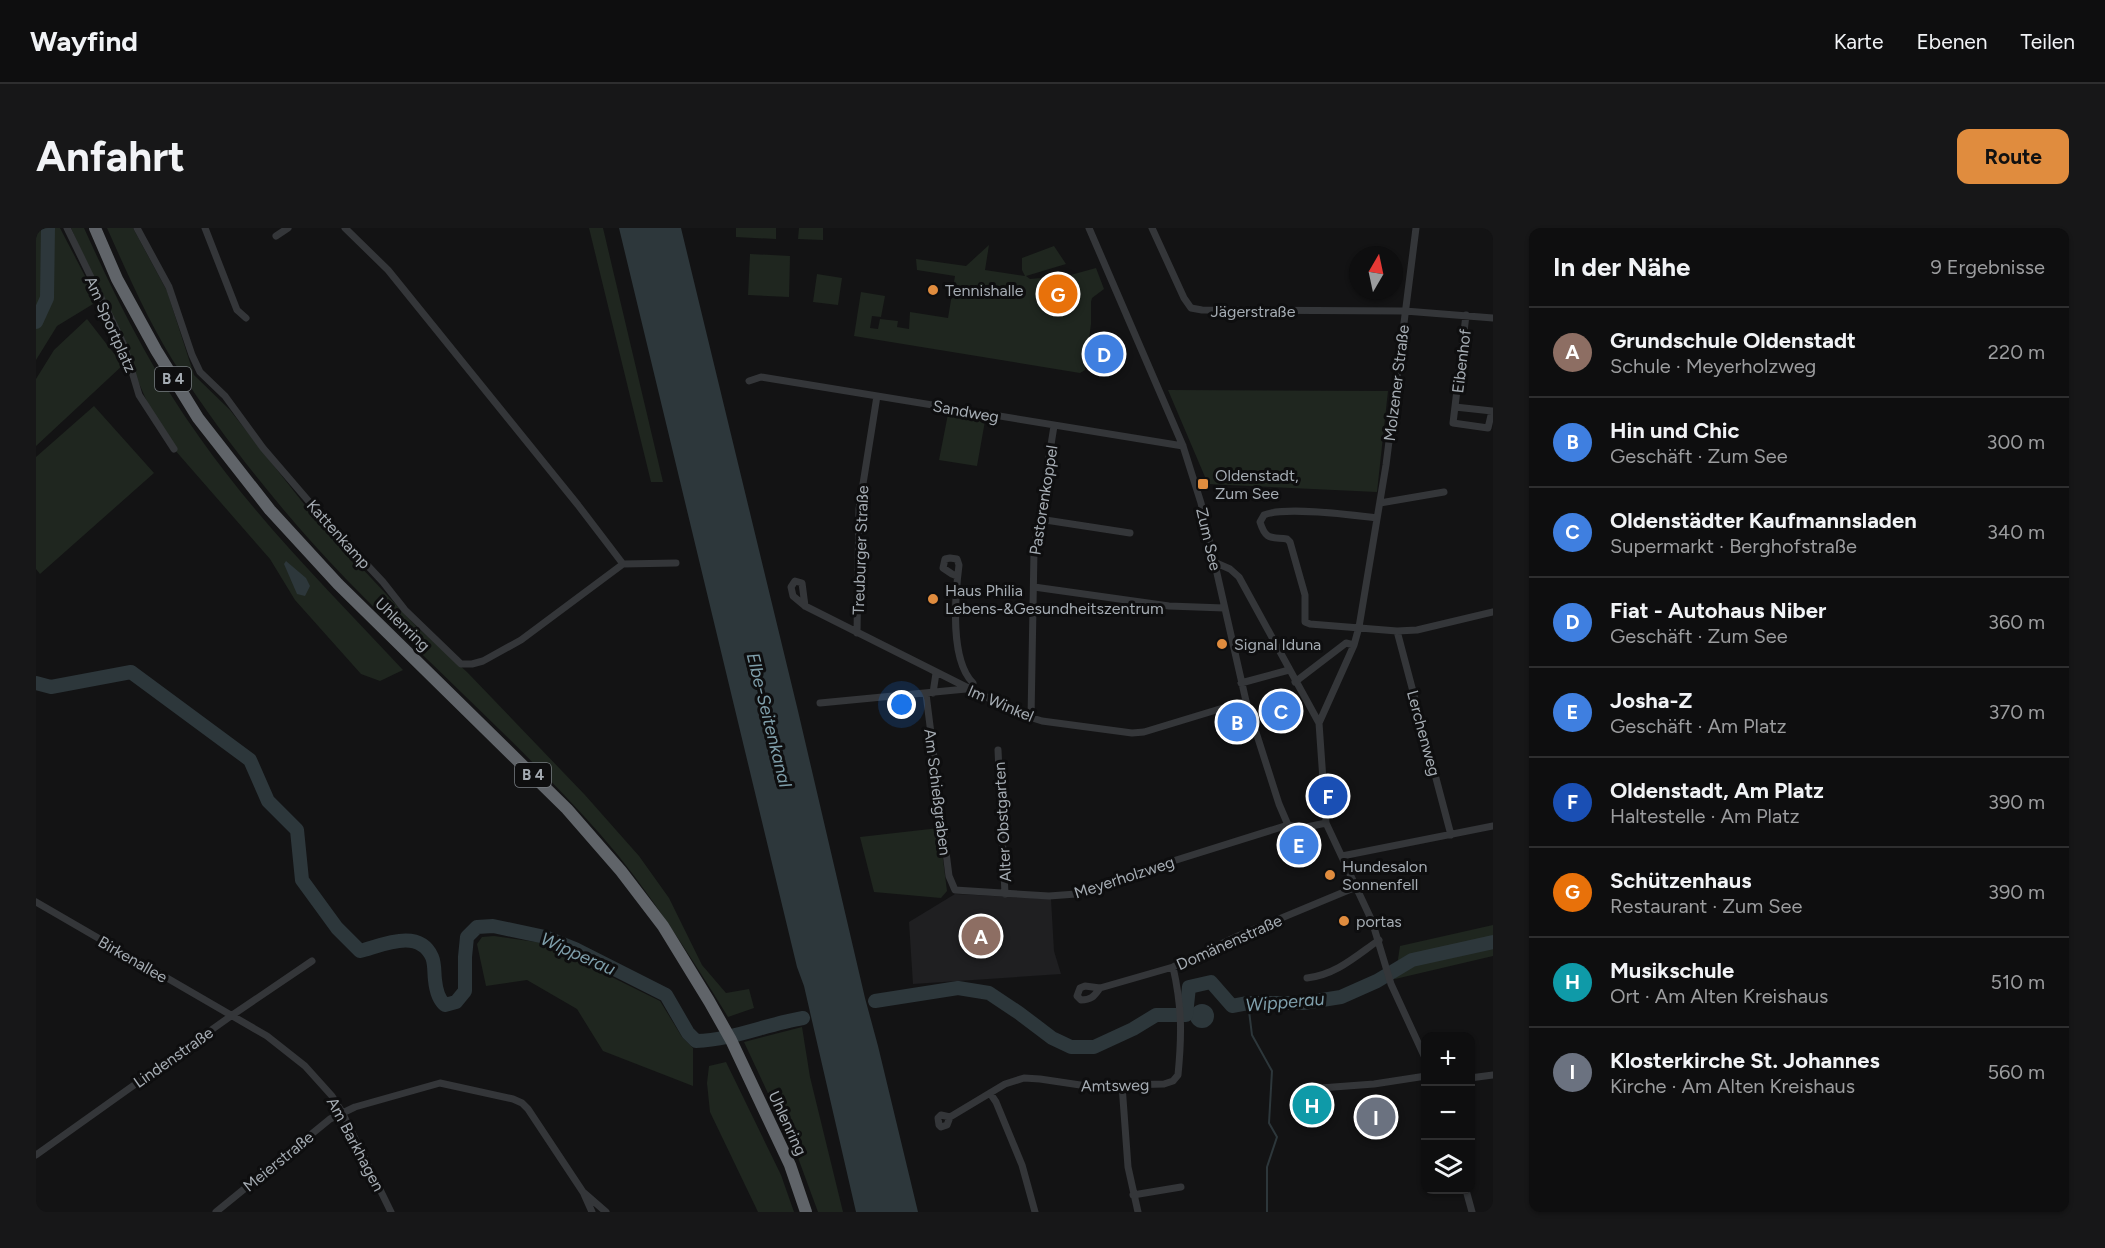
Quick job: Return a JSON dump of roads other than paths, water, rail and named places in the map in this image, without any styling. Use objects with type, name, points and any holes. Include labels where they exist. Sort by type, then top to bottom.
[{"type":"highway","name":"Uhlenring","points":[[95,228],[117,279],[156,350],[198,418],[270,510],[338,584],[567,809],[613,862],[663,926],[735,1050],[790,1165],[806,1212]]},
{"type":"street","name":"Am Sportplatz","points":[[67,228],[124,345],[140,395],[174,449]]},
{"type":"street","name":"Kattenkamp","points":[[137,228],[169,287],[200,372],[225,396],[263,447],[324,519],[383,582],[405,610],[456,660],[466,665],[483,661],[521,640],[623,564]]},
{"type":"street","points":[[205,228],[237,310],[246,318]]},
{"type":"street","points":[[276,236],[288,228]]},
{"type":"street","points":[[345,228],[388,270],[623,564],[676,563]]},
{"type":"street","name":"Zum See","points":[[1089,228],[1184,446],[1201,503],[1246,701],[1288,825]]},
{"type":"street","name":"Jägerstraße","points":[[1152,228],[1184,298],[1191,308],[1202,310],[1405,311]]},
{"type":"street","name":"Molzener Straße","points":[[1326,823],[1319,723],[1354,645],[1359,627],[1380,503],[1416,228]]},
{"type":"street","points":[[1405,311],[1493,318]]},
{"type":"street","name":"Eibenhof","points":[[1455,407],[1492,411],[1488,428],[1453,423],[1466,315]]},
{"type":"street","name":"Sandweg","points":[[749,381],[761,376],[1184,446]]},
{"type":"street","name":"Treuburger Straße","points":[[857,633],[859,509],[877,396]]},
{"type":"street","name":"Pastorenkoppel","points":[[1031,718],[1034,551],[1054,426]]},
{"type":"street","points":[[1380,503],[1444,492]]},
{"type":"street","points":[[1377,518],[1272,512],[1264,515],[1260,522],[1268,537],[1275,540],[1287,539],[1290,542],[1305,595],[1305,622],[1397,631],[1429,628],[1493,612]]},
{"type":"street","points":[[1039,519],[1130,533]]},
{"type":"street","points":[[1214,562],[1230,568],[1239,577],[1319,723]]},
{"type":"street","points":[[820,704],[967,689],[973,683],[966,676],[956,639],[957,576]]},
{"type":"street","points":[[1034,587],[1169,606],[1224,608]]},
{"type":"street","name":"Im Winkel","points":[[805,606],[967,689],[1031,718],[1132,734],[1246,701]]},
{"type":"street","name":"Lerchenweg","points":[[1397,631],[1451,834]]},
{"type":"street","points":[[1295,682],[1346,643],[1354,645]]},
{"type":"street","points":[[1241,682],[1289,670]]},
{"type":"street","name":"Am Schießgraben","points":[[936,673],[929,693],[949,876],[955,890]]},
{"type":"street","name":"Alter Obstgarten","points":[[998,750],[1005,894]]},
{"type":"street","points":[[1326,823],[1372,921],[1391,984],[1421,1051]]},
{"type":"street","name":"Meyerholzweg","points":[[955,890],[1049,896],[1076,894],[1288,825],[1302,828],[1326,823]]},
{"type":"street","points":[[1342,856],[1493,826]]},
{"type":"street","name":"Domänenstraße","points":[[1100,988],[1173,967],[1238,936],[1356,887]]},
{"type":"street","name":"Birkenallee","points":[[36,902],[231,1016]]},
{"type":"street","points":[[1307,978],[1321,977],[1334,972],[1379,940]]},
{"type":"street","name":"Lindenstraße","points":[[36,1155],[312,961]]},
{"type":"street","name":"Amtsweg","points":[[950,1117],[1005,1084],[1024,1078],[1074,1085],[1164,1084],[1173,1081],[1178,1075],[1181,1023],[1180,998],[1173,967]]},
{"type":"street","name":"Am Barkhagen","points":[[231,1016],[288,1051],[320,1082],[342,1112],[391,1212]]},
{"type":"street","points":[[1475,1077],[1493,1075]]},
{"type":"street","points":[[1307,1089],[1374,1084],[1421,1077]]},
{"type":"street","name":"Meierstraße","points":[[216,1212],[330,1119],[342,1112],[440,1083],[522,1103],[583,1192]]},
{"type":"street","points":[[1122,1085],[1125,1142],[1133,1195],[1138,1212]]},
{"type":"street","points":[[990,1093],[996,1102],[1022,1165],[1035,1212]]},
{"type":"street","points":[[1133,1195],[1181,1187]]},
{"type":"street","points":[[583,1192],[592,1212]]},
{"type":"street","points":[[583,1192],[606,1212]]},
{"type":"street","points":[[1467,1194],[1471,1212]]},
{"type":"water","name":"Elbe-Seitenkanal","points":[[619,228],[681,228],[918,1212],[856,1212],[804,986],[797,967]]},
{"type":"water","points":[[286,561],[306,578],[310,586],[305,596],[297,594],[284,564]]},
{"type":"water","points":[[1202,1004],[1210,1008],[1214,1016],[1210,1024],[1202,1028],[1194,1024],[1190,1016],[1194,1008]]},
{"type":"waterway","name":"Wipperau","points":[[36,322],[47,298],[48,228]]},
{"type":"waterway","name":"Wipperau","points":[[36,683],[51,687],[131,672],[250,760],[268,801],[297,830],[302,880],[337,928],[360,951],[400,941],[418,943],[426,948],[433,960],[438,994],[445,1005],[456,1002],[465,991],[467,937],[477,927],[493,926],[545,937],[575,949],[666,995],[688,1033],[696,1041],[723,1038],[803,1018]]},
{"type":"waterway","name":"Wipperau","points":[[875,1001],[958,988],[989,993],[1052,1038],[1071,1047],[1094,1047],[1133,1029],[1156,1015],[1186,1015],[1189,987],[1211,982],[1232,1006],[1248,1003],[1303,1003],[1341,997],[1377,981],[1412,960],[1493,942]]},
{"type":"waterway","points":[[1248,1003],[1252,1035],[1272,1071],[1269,1123],[1277,1137],[1267,1167],[1267,1212]]},
{"type":"place","name":"Tennishalle","points":[[933,290]]},
{"type":"place","name":"Schützenhaus","points":[[1058,294]]},
{"type":"place","name":"Fiat - Autohaus Niber","points":[[1104,354]]},
{"type":"place","name":"Oldenstadt, Zum See","points":[[1203,484]]},
{"type":"place","name":"Haus Philia Lebens-&Gesundheitszentrum","points":[[933,599]]},
{"type":"place","name":"Signal Iduna","points":[[1222,644]]},
{"type":"place","name":"Oldenstädter Kaufmannsladen","points":[[1281,711]]},
{"type":"place","name":"Hin und Chic","points":[[1237,722]]},
{"type":"place","name":"Oldenstadt, Am Platz","points":[[1328,796]]},
{"type":"place","name":"Josha-Z","points":[[1299,845]]},
{"type":"place","name":"Hundesalon Sonnenfell","points":[[1330,875]]},
{"type":"place","name":"portas","points":[[1344,921]]},
{"type":"place","name":"Grundschule Oldenstadt","points":[[981,936]]},
{"type":"place","name":"Musikschule","points":[[1312,1105]]},
{"type":"place","name":"Klosterkirche St. Johannes","points":[[1376,1117]]}]
